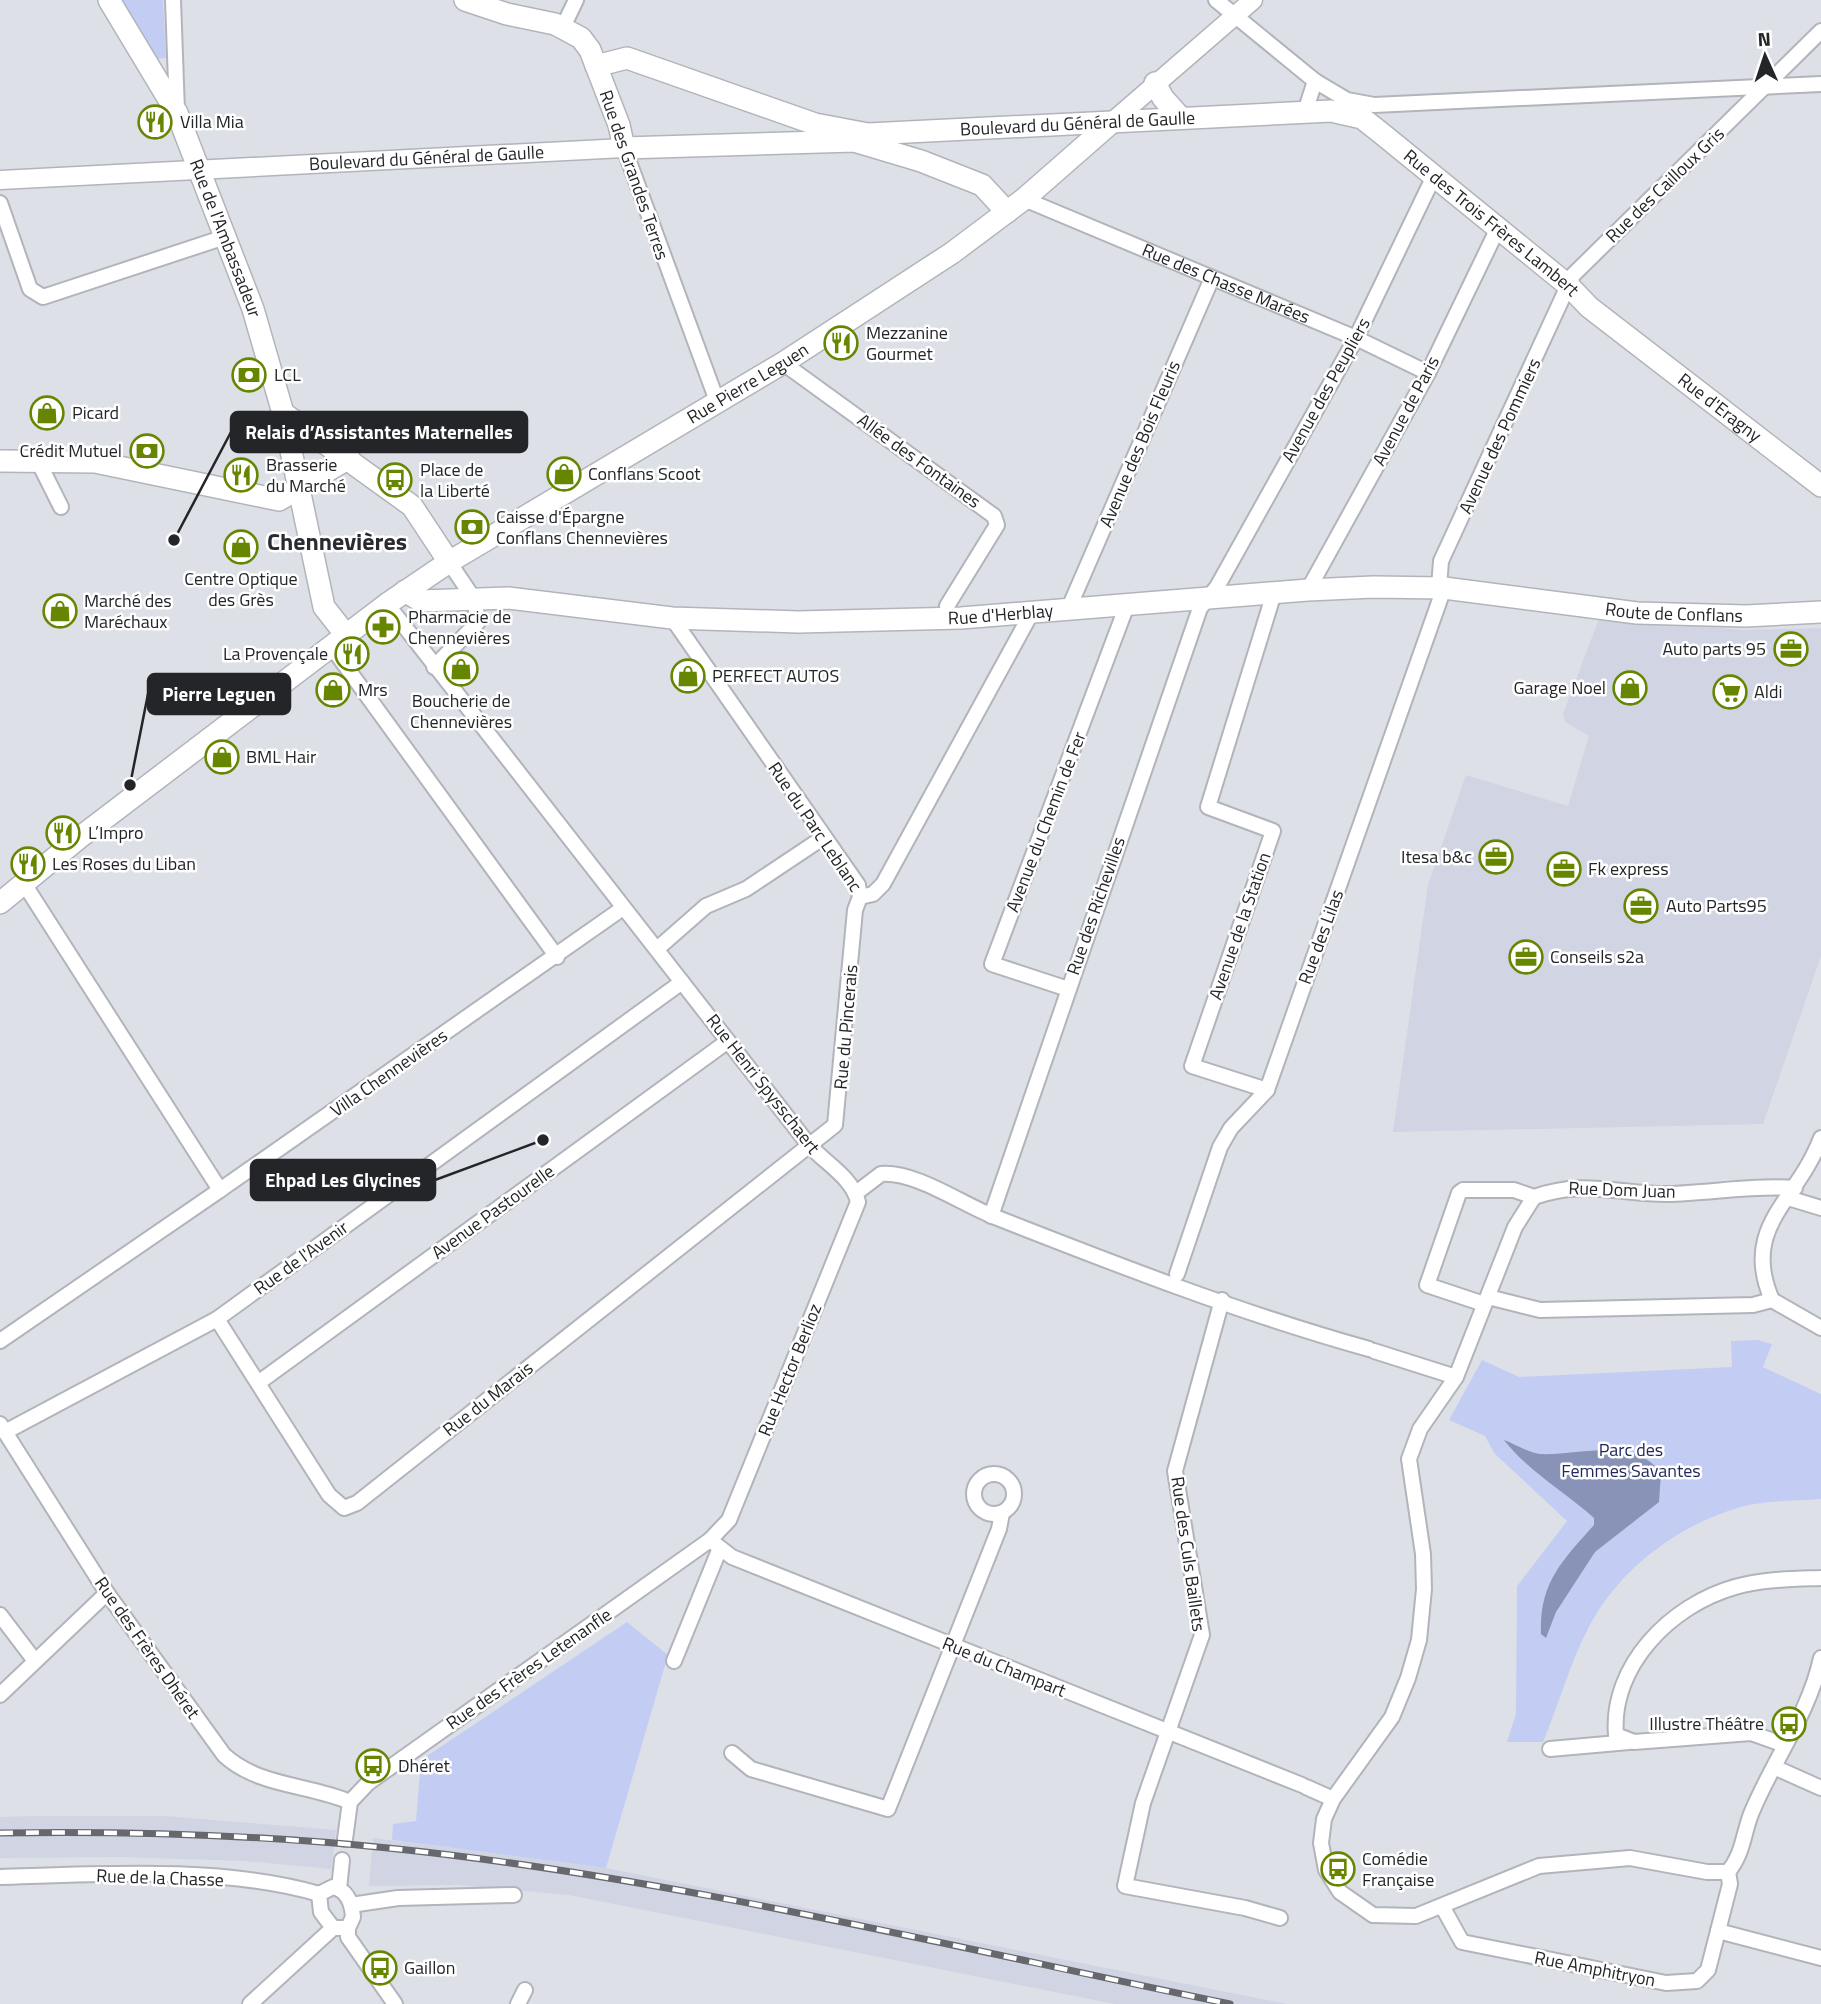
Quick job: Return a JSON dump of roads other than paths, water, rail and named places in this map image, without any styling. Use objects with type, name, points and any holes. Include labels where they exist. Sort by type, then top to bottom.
[{"type":"main road","name":"Rue de l'Ambassadeur","points":[[108,0],[154,70],[177,113],[253,309],[283,413]]},
{"type":"main road","points":[[465,0],[507,14],[564,27]]},
{"type":"main road","name":"Rue des Grandes Terres","points":[[564,27],[586,44],[619,125],[624,148]]},
{"type":"main road","points":[[596,66],[627,58],[814,132]]},
{"type":"main road","points":[[1155,83],[1163,98],[1181,118]]},
{"type":"main road","name":"Boulevard du Général de Gaulle","points":[[624,148],[814,132],[851,136],[906,134],[1306,112],[1344,112],[1362,118]]},
{"type":"main road","name":"Rue des Trois Frères Lambert","points":[[1362,118],[1569,286],[1589,307],[1619,328]]},
{"type":"main road","name":"Rue Pierre Leguen","points":[[449,562],[783,363],[952,253],[1022,200],[1112,122]]},
{"type":"main road","points":[[906,134],[909,148],[921,161]]},
{"type":"main road","name":"Rue des Chasse Marées","points":[[851,136],[1022,200]]},
{"type":"main road","name":"Rue d'Eragny","points":[[1619,328],[1821,486]]},
{"type":"main road","points":[[0,902],[338,640],[449,562],[412,506],[283,413]]},
{"type":"main road","points":[[283,413],[324,607],[338,640]]},
{"type":"main road","points":[[0,461],[37,459],[95,462],[279,499],[299,490],[349,458]]},
{"type":"main road","name":"Rue d'Herblay","points":[[474,599],[508,598],[672,618],[798,621],[948,618],[1308,590],[1441,588],[1527,597]]},
{"type":"main road","points":[[405,591],[421,601],[474,599]]},
{"type":"main road","name":"Route de Conflans","points":[[1527,597],[1637,613],[1746,616],[1821,612]]},
{"type":"street","points":[[173,0],[177,113]]},
{"type":"street","points":[[564,27],[576,0]]},
{"type":"street","points":[[1216,0],[1315,81],[1347,100],[1393,106],[1821,84]]},
{"type":"street","points":[[1112,122],[1253,0]]},
{"type":"street","name":"Rue des Cailloux Gris","points":[[1569,286],[1573,275],[1821,31]]},
{"type":"street","points":[[154,70],[176,63]]},
{"type":"street","points":[[1306,112],[1315,81]]},
{"type":"street","name":"Boulevard du Général de Gaulle","points":[[0,180],[624,148]]},
{"type":"street","name":"Rue des Grandes Terres","points":[[624,148],[717,401]]},
{"type":"street","name":"Avenue des Peupliers","points":[[1208,599],[1356,338],[1434,176]]},
{"type":"street","name":"Rue des Chasse Marées","points":[[1022,200],[1356,338],[1427,373]]},
{"type":"street","points":[[0,203],[30,289],[43,297],[225,237]]},
{"type":"street","name":"Avenue de Paris","points":[[1308,590],[1427,373],[1498,228]]},
{"type":"street","name":"Avenue des Bois Fleuris","points":[[1068,610],[1212,278]]},
{"type":"street","name":"Avenue des Pommiers","points":[[1441,588],[1441,561],[1569,286]]},
{"type":"street","name":"Allée des Fontaines","points":[[783,363],[994,516],[997,525],[947,606],[948,618]]},
{"type":"street","points":[[37,459],[61,507]]},
{"type":"street","points":[[434,667],[478,622],[474,599],[449,562]]},
{"type":"street","name":"Rue des Lilas","points":[[1177,1274],[1220,1147],[1231,1128],[1266,1090],[1441,588]]},
{"type":"street","name":"Avenue de la Station","points":[[1266,1090],[1192,1066],[1273,831],[1208,807],[1274,593]]},
{"type":"street","name":"Rue des Richevilles","points":[[991,1216],[1199,608],[1208,599]]},
{"type":"street","name":"Rue Henri Spysschaert","points":[[387,604],[809,1145],[844,1177],[856,1193]]},
{"type":"street","name":"Avenue du Chemin de Fer","points":[[1068,989],[992,964],[1127,605]]},
{"type":"street","name":"Rue du Parc Leblanc","points":[[672,618],[858,885],[860,897],[873,894],[883,884],[1032,612]]},
{"type":"street","points":[[338,640],[557,957]]},
{"type":"street","points":[[657,949],[706,906],[746,889],[824,837]]},
{"type":"street","points":[[23,882],[220,1190]]},
{"type":"street","name":"Rue du Pincerais","points":[[809,1145],[835,1125],[838,1116],[855,910],[860,897]]},
{"type":"street","name":"Villa Chennevières","points":[[0,1341],[624,908]]},
{"type":"street","name":"Rue de l'Avenir","points":[[3,1428],[216,1319],[682,982]]},
{"type":"street","name":"Avenue Pastourelle","points":[[258,1383],[729,1041]]},
{"type":"street","points":[[1821,1138],[1812,1162],[1769,1226],[1761,1251],[1762,1276],[1772,1300],[1821,1328]]},
{"type":"street","name":"Rue du Marais","points":[[216,1319],[335,1503],[344,1508],[357,1503],[809,1145]]},
{"type":"street","points":[[856,1193],[881,1174],[892,1173],[991,1216],[1222,1300],[1456,1377]]},
{"type":"street","name":"Rue Dom Juan","points":[[1534,1197],[1562,1187],[1666,1194],[1762,1186],[1792,1193],[1821,1208]]},
{"type":"street","points":[[1772,1300],[1753,1304],[1540,1310],[1486,1300],[1427,1284],[1459,1193],[1463,1190],[1514,1190],[1534,1197],[1514,1227],[1486,1300],[1456,1377],[1420,1429],[1409,1459],[1423,1554],[1424,1590],[1419,1640],[1408,1678],[1392,1717],[1333,1799],[1325,1819],[1321,1843],[1326,1870],[1340,1892],[1373,1915],[1416,1916],[1539,1866],[1630,1858],[1707,1872],[1728,1872],[1739,1859],[1751,1814],[1814,1691],[1821,1658]]},
{"type":"street","name":"Rue Hector Berlioz","points":[[674,1661],[715,1544],[729,1520],[855,1213],[858,1202],[856,1193]]},
{"type":"street","name":"Rue des Culs Baillets","points":[[1222,1300],[1174,1471],[1202,1635],[1143,1803],[1125,1886],[1245,1908],[1280,1918]]},
{"type":"street","name":"Rue des Frères Dhéret","points":[[3,1428],[107,1593],[223,1755],[237,1767],[271,1781],[350,1802]]},
{"type":"street","points":[[732,1753],[751,1769],[888,1809],[999,1529],[1002,1513]]},
{"type":"street","name":"Rue du Champart","points":[[715,1544],[732,1557],[1333,1799]]},
{"type":"street","name":"Rue des Frères Letenanfle","points":[[350,1802],[368,1783],[715,1544]]},
{"type":"street","points":[[1634,1742],[1616,1735],[1614,1715],[1629,1668],[1646,1645],[1682,1614],[1734,1587],[1763,1581],[1821,1578]]},
{"type":"street","points":[[0,1695],[107,1593]]},
{"type":"street","points":[[0,1615],[36,1661]]},
{"type":"street","points":[[1550,1749],[1751,1733],[1785,1745]]},
{"type":"street","points":[[1776,1768],[1821,1788]]},
{"type":"street","points":[[345,1839],[350,1802]]},
{"type":"street","points":[[250,2004],[353,1917],[351,1905],[339,1889],[342,1860]]},
{"type":"street","name":"Rue Amphitryon","points":[[1442,1906],[1462,1942],[1666,1983],[1697,1981],[1708,1970],[1730,1884],[1728,1872]]},
{"type":"street","name":"Rue de la Chasse","points":[[0,1877],[131,1875],[202,1878],[258,1882],[319,1894]]},
{"type":"street","points":[[339,1889],[325,1889],[319,1894],[321,1912],[348,1937],[395,2004]]},
{"type":"street","points":[[351,1905],[398,1898],[514,1895]]},
{"type":"street","points":[[1718,1931],[1821,1958]]},
{"type":"railway","points":[[0,1833],[145,1833],[243,1837],[388,1848],[494,1861],[706,1895],[1230,2004]]},
{"type":"place","name":"Villa Mia","points":[[155,122]]},
{"type":"place","name":"Mezzanine Gourmet","points":[[841,343]]},
{"type":"place","name":"LCL","points":[[249,375]]},
{"type":"place","name":"Picard","points":[[47,413]]},
{"type":"place","name":"Crédit Mutuel","points":[[147,451]]},
{"type":"place","name":"Conflans Scoot","points":[[564,474]]},
{"type":"place","name":"Brasserie du Marché","points":[[241,475]]},
{"type":"place","name":"Place de la Liberté","points":[[395,480]]},
{"type":"place","name":"Caisse d'Épargne Conflans Chennevières","points":[[472,527]]},
{"type":"place","name":"Relais d’Assistantes Maternelles","points":[[174,540]]},
{"type":"place","name":"Centre Optique des Grès","points":[[241,547]]},
{"type":"place","name":"Marché des Maréchaux","points":[[60,611]]},
{"type":"place","name":"Pharmacie de Chennevières","points":[[383,627]]},
{"type":"place","name":"Auto parts 95","points":[[1791,649]]},
{"type":"place","name":"La Provençale","points":[[352,654]]},
{"type":"place","name":"Boucherie de Chennevières","points":[[461,669]]},
{"type":"place","name":"PERFECT AUTOS","points":[[688,676]]},
{"type":"place","name":"Garage Noel","points":[[1630,688]]},
{"type":"place","name":"Mrs","points":[[333,690]]},
{"type":"place","name":"Aldi","points":[[1730,692]]},
{"type":"place","name":"BML Hair","points":[[222,757]]},
{"type":"place","name":"Pierre Leguen","points":[[130,785]]},
{"type":"place","name":"L’Impro","points":[[63,833]]},
{"type":"place","name":"Itesa b&c","points":[[1496,857]]},
{"type":"place","name":"Les Roses du Liban","points":[[28,864]]},
{"type":"place","name":"Fk express","points":[[1564,869]]},
{"type":"place","name":"Auto Parts95","points":[[1641,906]]},
{"type":"place","name":"Conseils s2a","points":[[1526,957]]},
{"type":"place","name":"Ehpad Les Glycines","points":[[543,1140]]},
{"type":"place","name":"Illustre Théâtre","points":[[1789,1724]]},
{"type":"place","name":"Dhéret","points":[[373,1766]]},
{"type":"place","name":"Comédie Française","points":[[1338,1869]]},
{"type":"place","name":"Gaillon","points":[[380,1968]]},
{"type":"district","name":"Chennevières","points":[[337,542]]},
{"type":"park label","name":"Parc des Femmes Savantes","points":[[1631,1460]]}]
